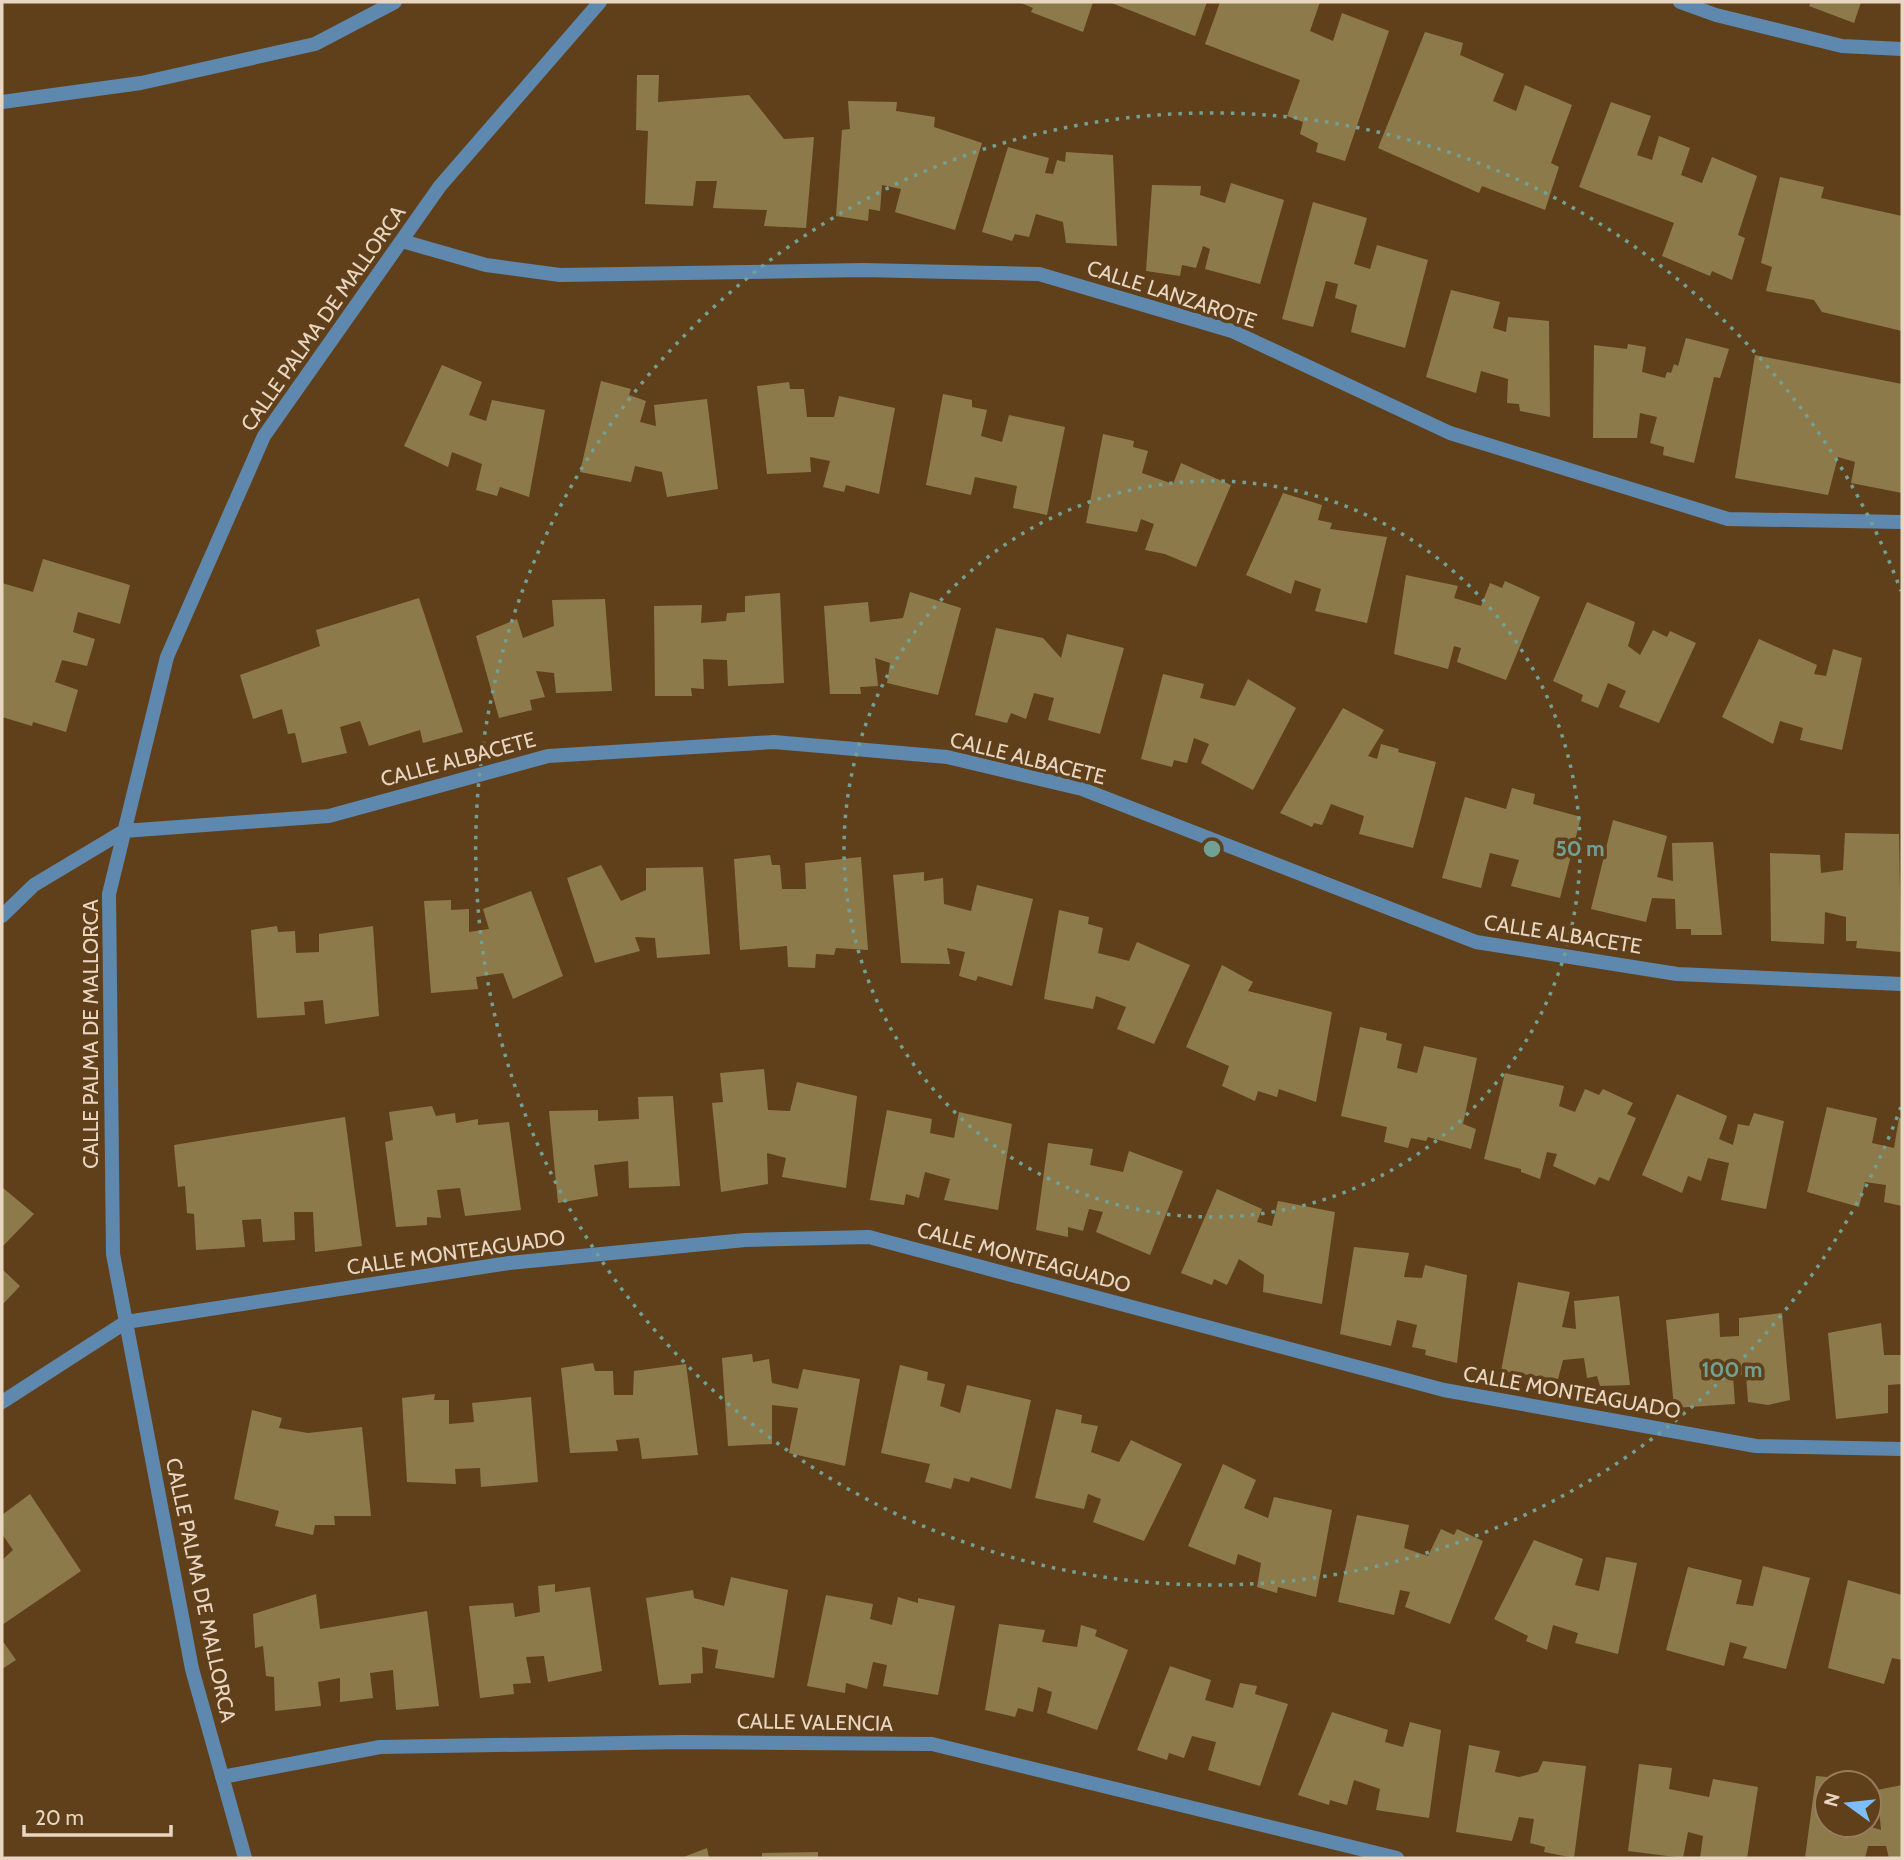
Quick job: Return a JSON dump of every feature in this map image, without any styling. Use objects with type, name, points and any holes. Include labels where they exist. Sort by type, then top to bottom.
[{"type":"street","points":[[2,102],[141,83],[315,44],[395,2]]},
{"type":"street","name":"CALLE PALMA DE MALLORCA","points":[[245,1858],[192,1668],[113,1254],[109,894],[167,657],[264,436],[440,186],[600,2]]},
{"type":"street","points":[[1680,2],[1716,15],[1842,46],[1902,48]]},
{"type":"street","name":"CALLE LANZAROTE","points":[[402,241],[486,265],[560,275],[863,270],[1039,274],[1232,331],[1450,433],[1728,519],[1902,522]]},
{"type":"street","name":"CALLE ALBACETE","points":[[124,831],[329,816],[548,756],[774,742],[800,744],[947,757],[1082,789],[1476,942],[1677,974],[1902,984]]},
{"type":"street","points":[[2,916],[34,885],[124,831]]},
{"type":"street","name":"CALLE MONTEAGUADO","points":[[126,1322],[509,1263],[745,1240],[869,1237],[1444,1390],[1756,1446],[1902,1449]]},
{"type":"street","points":[[2,1402],[126,1322]]},
{"type":"street","name":"CALLE VALENCIA","points":[[222,1777],[380,1747],[683,1742],[932,1744],[1397,1858]]},
{"type":"building","points":[[1019,2],[1093,2],[1083,32],[1031,12],[1033,8]]},
{"type":"building","points":[[1109,2],[1207,2],[1195,36]]},
{"type":"building","points":[[1220,2],[1320,2],[1310,31],[1333,41],[1342,13],[1389,31],[1345,161],[1316,152],[1318,143],[1300,134],[1303,122],[1287,116],[1300,80],[1205,44]]},
{"type":"building","points":[[1811,2],[1861,2],[1854,23],[1809,6]]},
{"type":"building","points":[[1425,32],[1463,43],[1460,55],[1504,74],[1493,101],[1516,111],[1525,85],[1572,105],[1551,163],[1559,167],[1545,210],[1482,186],[1479,193],[1378,148]]},
{"type":"building","points":[[637,75],[659,75],[658,102],[749,95],[784,139],[814,137],[806,228],[764,226],[767,210],[713,208],[717,181],[696,181],[693,206],[645,204],[648,131],[636,130]]},
{"type":"building","points":[[848,101],[897,102],[896,111],[935,117],[934,127],[982,143],[955,230],[895,212],[901,189],[882,185],[880,211],[869,209],[868,221],[836,216],[842,130],[850,129]]},
{"type":"building","points":[[1611,102],[1651,116],[1637,155],[1652,160],[1659,136],[1690,148],[1681,175],[1702,183],[1712,157],[1757,176],[1738,235],[1745,238],[1732,280],[1712,271],[1710,276],[1662,256],[1674,223],[1579,187]]},
{"type":"building","points":[[1008,147],[1049,158],[1045,173],[1053,174],[1057,160],[1065,162],[1066,152],[1113,155],[1117,246],[1066,243],[1063,222],[1036,214],[1029,237],[1015,234],[1012,241],[982,232]]},
{"type":"building","points":[[1780,177],[1824,187],[1821,198],[1902,216],[1902,331],[1822,312],[1814,300],[1766,291],[1772,267],[1761,263]]},
{"type":"building","points":[[1231,183],[1284,200],[1260,284],[1205,269],[1210,249],[1203,246],[1196,268],[1182,265],[1180,276],[1146,271],[1152,185],[1201,186],[1200,195],[1225,203]]},
{"type":"building","points":[[1313,202],[1367,218],[1354,264],[1370,269],[1377,245],[1428,260],[1405,348],[1351,332],[1357,305],[1335,298],[1338,284],[1326,281],[1313,327],[1282,319]]},
{"type":"building","points":[[1451,290],[1500,302],[1493,328],[1506,332],[1508,317],[1549,321],[1550,417],[1520,411],[1519,404],[1507,403],[1508,379],[1481,371],[1476,393],[1426,377]]},
{"type":"building","points":[[1686,338],[1729,349],[1720,378],[1714,377],[1694,463],[1663,455],[1664,447],[1650,443],[1657,417],[1640,413],[1637,438],[1593,438],[1594,345],[1627,349],[1628,344],[1646,347],[1642,372],[1665,378],[1667,372],[1671,373],[1674,364],[1678,366]]},
{"type":"building","points":[[1755,355],[1902,384],[1902,493],[1851,483],[1855,462],[1838,457],[1828,495],[1735,478]]},
{"type":"building","points":[[442,365],[482,382],[469,415],[486,421],[492,400],[545,410],[529,497],[500,487],[497,496],[476,490],[482,464],[452,452],[448,467],[404,446]]},
{"type":"building","points":[[601,381],[631,389],[629,395],[646,401],[640,422],[656,426],[654,405],[707,399],[718,489],[667,497],[662,472],[635,466],[631,482],[580,472]]},
{"type":"building","points":[[789,382],[790,389],[804,389],[807,417],[834,417],[839,396],[895,408],[879,494],[846,485],[844,492],[823,487],[830,461],[810,457],[811,472],[767,474],[757,386]]},
{"type":"building","points":[[943,394],[972,400],[972,407],[987,410],[981,436],[1002,442],[1009,415],[1065,427],[1047,515],[1013,508],[1017,486],[975,477],[971,495],[926,485]]},
{"type":"building","points":[[1103,434],[1134,441],[1133,447],[1148,451],[1142,473],[1173,484],[1181,463],[1231,485],[1196,567],[1165,554],[1145,550],[1154,524],[1141,519],[1137,532],[1086,523]]},
{"type":"building","points":[[1283,493],[1322,505],[1318,520],[1332,523],[1330,529],[1387,537],[1367,623],[1315,611],[1321,589],[1295,580],[1291,594],[1246,575]]},
{"type":"building","points":[[43,559],[130,585],[120,624],[78,612],[73,632],[95,639],[87,666],[62,660],[55,682],[78,690],[66,732],[33,722],[32,726],[2,717],[2,583],[33,592]]},
{"type":"building","points":[[1406,575],[1458,586],[1454,598],[1481,606],[1490,583],[1502,588],[1505,581],[1540,597],[1506,680],[1457,662],[1461,648],[1454,646],[1448,669],[1394,654]]},
{"type":"building","points":[[910,592],[961,608],[938,695],[887,683],[890,663],[875,658],[878,686],[860,687],[861,694],[830,694],[824,606],[868,602],[870,622],[903,618]]},
{"type":"building","points":[[780,593],[784,683],[728,686],[727,660],[703,659],[704,689],[691,688],[692,696],[655,696],[654,606],[702,605],[701,623],[726,621],[727,613],[745,612],[745,596]]},
{"type":"building","points":[[419,598],[463,732],[423,743],[420,730],[369,746],[360,721],[340,727],[347,753],[302,763],[295,733],[288,734],[282,709],[253,719],[240,675],[320,646],[316,630]]},
{"type":"building","points":[[605,599],[612,691],[556,693],[554,673],[536,671],[545,697],[530,700],[532,710],[499,718],[476,636],[517,619],[523,638],[554,626],[552,600]]},
{"type":"building","points":[[1587,602],[1635,622],[1628,646],[1640,655],[1653,630],[1667,637],[1670,631],[1696,643],[1659,723],[1619,707],[1626,691],[1608,683],[1598,708],[1581,701],[1583,695],[1553,681]]},
{"type":"building","points":[[996,628],[1043,638],[1061,658],[1067,634],[1124,648],[1100,734],[1048,720],[1054,698],[1034,693],[1026,719],[1011,713],[1007,723],[975,715]]},
{"type":"building","points":[[1759,639],[1817,665],[1814,674],[1826,676],[1833,649],[1862,658],[1842,750],[1800,740],[1803,728],[1780,721],[1773,744],[1722,717]]},
{"type":"building","points":[[1163,674],[1204,684],[1200,698],[1235,706],[1248,679],[1296,708],[1253,790],[1201,763],[1209,744],[1194,738],[1187,763],[1174,760],[1172,767],[1141,759]]},
{"type":"building","points":[[1343,708],[1384,730],[1368,756],[1377,759],[1381,744],[1399,749],[1398,752],[1436,762],[1413,848],[1359,834],[1364,816],[1331,804],[1322,825],[1314,823],[1312,827],[1280,813]]},
{"type":"building","points":[[1512,788],[1535,794],[1533,804],[1581,817],[1560,898],[1511,886],[1519,860],[1490,853],[1481,888],[1442,878],[1465,797],[1506,809]]},
{"type":"building","points":[[1613,820],[1667,836],[1657,877],[1673,881],[1672,843],[1713,842],[1722,935],[1691,935],[1691,929],[1676,929],[1675,899],[1652,898],[1646,922],[1591,909]]},
{"type":"building","points":[[1845,833],[1899,834],[1901,952],[1856,948],[1857,941],[1846,941],[1846,917],[1825,912],[1824,944],[1771,941],[1770,853],[1820,855],[1821,873],[1843,870]]},
{"type":"building","points":[[770,855],[772,865],[780,865],[782,889],[806,889],[805,863],[861,857],[868,950],[836,948],[834,955],[816,954],[815,968],[788,967],[787,946],[740,950],[734,859]]},
{"type":"building","points":[[601,865],[621,901],[646,890],[646,868],[703,867],[710,954],[657,958],[655,938],[635,937],[640,951],[595,963],[567,878]]},
{"type":"building","points":[[924,872],[924,881],[943,878],[944,904],[971,911],[977,885],[1033,899],[1012,986],[978,976],[976,981],[959,976],[965,952],[947,948],[950,964],[901,963],[893,875]]},
{"type":"building","points":[[531,891],[563,976],[513,999],[503,973],[476,977],[478,989],[431,993],[424,901],[451,900],[451,910],[469,909],[469,932],[489,929],[483,909]]},
{"type":"building","points":[[1059,910],[1089,917],[1088,924],[1103,928],[1098,953],[1129,961],[1137,942],[1190,965],[1154,1044],[1117,1029],[1126,1007],[1096,996],[1093,1009],[1044,999]]},
{"type":"building","points":[[277,926],[278,932],[295,931],[296,953],[319,952],[319,934],[373,926],[379,1016],[325,1024],[323,1000],[304,1002],[305,1015],[257,1018],[251,930]]},
{"type":"building","points":[[1222,965],[1253,982],[1248,991],[1332,1012],[1316,1102],[1279,1089],[1277,1097],[1258,1091],[1255,1101],[1222,1086],[1229,1066],[1186,1047]]},
{"type":"building","points":[[1360,1027],[1387,1033],[1386,1040],[1402,1044],[1397,1068],[1417,1073],[1424,1046],[1477,1058],[1463,1124],[1476,1129],[1471,1149],[1428,1137],[1426,1141],[1411,1138],[1408,1148],[1384,1142],[1387,1127],[1341,1116]]},
{"type":"building","points":[[764,1069],[768,1110],[790,1111],[797,1082],[857,1096],[846,1188],[782,1177],[786,1158],[767,1153],[768,1184],[721,1192],[712,1103],[723,1102],[720,1073]]},
{"type":"building","points":[[1505,1073],[1564,1086],[1559,1106],[1575,1112],[1585,1089],[1599,1095],[1603,1089],[1633,1103],[1627,1114],[1636,1118],[1609,1181],[1599,1177],[1595,1185],[1553,1166],[1557,1154],[1547,1152],[1540,1179],[1521,1172],[1521,1169],[1484,1159]]},
{"type":"building","points":[[1677,1094],[1727,1116],[1719,1139],[1733,1145],[1738,1124],[1749,1126],[1754,1113],[1784,1121],[1766,1209],[1721,1200],[1729,1163],[1708,1158],[1701,1181],[1688,1176],[1682,1193],[1642,1175]]},
{"type":"building","points":[[673,1096],[680,1186],[629,1188],[628,1161],[594,1165],[598,1196],[558,1203],[549,1111],[598,1110],[598,1121],[639,1119],[638,1097]]},
{"type":"building","points":[[432,1106],[436,1116],[455,1113],[456,1123],[478,1119],[478,1125],[509,1122],[521,1210],[465,1216],[460,1188],[437,1190],[441,1218],[427,1217],[427,1225],[396,1227],[385,1142],[393,1140],[389,1112]]},
{"type":"building","points":[[1827,1107],[1877,1118],[1872,1143],[1894,1148],[1899,1118],[1902,1118],[1902,1206],[1884,1202],[1886,1185],[1865,1182],[1859,1207],[1807,1192]]},
{"type":"building","points":[[887,1110],[932,1119],[930,1133],[954,1138],[959,1112],[1012,1124],[998,1210],[944,1200],[950,1179],[925,1172],[919,1198],[906,1194],[904,1205],[870,1200]]},
{"type":"building","points":[[345,1117],[362,1246],[315,1252],[313,1212],[294,1212],[295,1240],[263,1242],[261,1219],[242,1220],[245,1247],[196,1250],[194,1214],[187,1213],[185,1186],[178,1187],[174,1145]]},
{"type":"building","points":[[1048,1143],[1093,1149],[1090,1165],[1123,1172],[1129,1151],[1183,1171],[1150,1255],[1096,1232],[1103,1212],[1089,1209],[1083,1231],[1068,1227],[1068,1237],[1036,1230]]},
{"type":"building","points":[[2,1187],[34,1214],[2,1247]]},
{"type":"building","points":[[1217,1189],[1262,1209],[1257,1222],[1272,1226],[1278,1201],[1335,1212],[1322,1304],[1263,1292],[1264,1275],[1239,1259],[1227,1285],[1214,1279],[1212,1285],[1181,1273]]},
{"type":"building","points":[[1354,1247],[1409,1253],[1404,1277],[1422,1278],[1425,1265],[1467,1275],[1457,1363],[1425,1355],[1426,1350],[1412,1347],[1417,1325],[1397,1320],[1391,1346],[1340,1334]]},
{"type":"building","points":[[2,1269],[20,1286],[2,1305]]},
{"type":"building","points":[[1518,1282],[1570,1292],[1562,1327],[1576,1329],[1574,1301],[1619,1296],[1630,1385],[1600,1386],[1597,1376],[1587,1378],[1584,1358],[1563,1360],[1558,1379],[1501,1371]]},
{"type":"building","points":[[1719,1313],[1720,1337],[1739,1336],[1739,1318],[1782,1313],[1790,1400],[1768,1405],[1748,1402],[1746,1374],[1733,1376],[1735,1404],[1674,1408],[1666,1320]]},
{"type":"building","points":[[1881,1323],[1884,1355],[1902,1355],[1902,1384],[1888,1385],[1888,1413],[1836,1419],[1828,1333]]},
{"type":"building","points":[[752,1354],[753,1362],[769,1359],[772,1383],[798,1389],[803,1369],[860,1379],[845,1466],[789,1453],[798,1408],[772,1405],[772,1444],[728,1446],[722,1358]]},
{"type":"building","points":[[593,1363],[595,1371],[613,1371],[614,1395],[633,1395],[634,1371],[686,1364],[698,1455],[642,1459],[639,1438],[616,1440],[618,1451],[570,1453],[561,1368]]},
{"type":"building","points":[[900,1365],[928,1372],[927,1380],[945,1384],[940,1406],[960,1413],[967,1385],[1031,1400],[1011,1489],[971,1477],[969,1482],[954,1478],[951,1489],[925,1482],[930,1464],[881,1453]]},
{"type":"building","points":[[435,1394],[434,1400],[449,1400],[449,1424],[474,1422],[472,1403],[531,1397],[538,1482],[481,1487],[480,1468],[455,1469],[456,1484],[407,1482],[402,1398]]},
{"type":"building","points":[[1056,1409],[1082,1415],[1081,1423],[1098,1426],[1091,1452],[1119,1462],[1131,1440],[1182,1464],[1144,1541],[1093,1522],[1101,1499],[1088,1494],[1084,1509],[1035,1498]]},
{"type":"building","points":[[252,1410],[282,1418],[279,1428],[308,1433],[362,1427],[371,1516],[334,1516],[335,1525],[315,1525],[313,1535],[275,1526],[279,1511],[234,1499]]},
{"type":"building","points":[[1223,1464],[1256,1480],[1244,1508],[1268,1518],[1274,1497],[1332,1510],[1316,1597],[1278,1587],[1277,1593],[1257,1587],[1261,1563],[1238,1554],[1235,1565],[1188,1546]]},
{"type":"building","points":[[30,1494],[81,1571],[2,1625],[2,1560],[13,1550],[2,1534],[2,1515]]},
{"type":"building","points":[[1357,1515],[1409,1525],[1404,1548],[1428,1556],[1441,1529],[1454,1535],[1457,1529],[1483,1541],[1450,1624],[1405,1607],[1410,1592],[1400,1590],[1394,1615],[1338,1602]]},
{"type":"building","points":[[1534,1540],[1583,1559],[1575,1585],[1599,1591],[1606,1557],[1637,1563],[1618,1654],[1575,1643],[1578,1633],[1553,1625],[1547,1650],[1526,1641],[1528,1636],[1494,1619]]},
{"type":"building","points":[[1763,1566],[1810,1578],[1786,1669],[1743,1658],[1747,1647],[1730,1642],[1724,1666],[1666,1650],[1688,1567],[1742,1580],[1736,1604],[1753,1606]]},
{"type":"building","points":[[731,1577],[788,1590],[774,1678],[715,1668],[718,1650],[702,1647],[703,1673],[691,1674],[691,1683],[659,1685],[646,1598],[693,1590],[694,1598],[724,1606]]},
{"type":"building","points":[[1848,1580],[1902,1595],[1902,1660],[1892,1658],[1884,1684],[1828,1668]]},
{"type":"building","points":[[555,1584],[555,1592],[590,1587],[602,1671],[548,1682],[544,1656],[526,1657],[531,1683],[513,1684],[514,1694],[480,1698],[469,1606],[513,1603],[515,1617],[540,1612],[538,1586]]},
{"type":"building","points":[[316,1594],[320,1629],[427,1611],[439,1706],[396,1710],[393,1670],[370,1673],[373,1698],[340,1702],[340,1678],[318,1682],[321,1706],[275,1711],[274,1677],[266,1676],[263,1646],[255,1648],[253,1614]]},
{"type":"building","points":[[826,1595],[873,1604],[870,1619],[892,1625],[898,1597],[918,1603],[918,1598],[955,1606],[938,1695],[883,1686],[887,1665],[873,1662],[867,1689],[846,1683],[845,1693],[807,1686]]},
{"type":"building","points":[[999,1624],[1045,1630],[1042,1642],[1077,1647],[1081,1625],[1097,1630],[1095,1636],[1128,1650],[1097,1730],[1047,1713],[1052,1692],[1038,1687],[1033,1712],[1018,1708],[1015,1717],[985,1710]]},
{"type":"building","points":[[2,1640],[16,1660],[2,1669]]},
{"type":"building","points":[[1170,1666],[1211,1680],[1205,1700],[1233,1708],[1240,1683],[1257,1686],[1255,1694],[1288,1704],[1260,1786],[1208,1770],[1216,1742],[1192,1736],[1184,1758],[1169,1753],[1167,1760],[1137,1750]]},
{"type":"building","points":[[1332,1712],[1388,1730],[1385,1742],[1403,1747],[1410,1722],[1441,1730],[1429,1818],[1376,1810],[1380,1789],[1354,1780],[1347,1805],[1330,1800],[1329,1805],[1298,1795]]},
{"type":"building","points":[[1469,1745],[1500,1751],[1495,1772],[1519,1777],[1538,1772],[1543,1761],[1586,1766],[1574,1858],[1544,1852],[1545,1847],[1530,1843],[1534,1819],[1519,1817],[1512,1841],[1456,1832]]},
{"type":"building","points":[[1639,1764],[1672,1768],[1669,1789],[1709,1797],[1713,1779],[1758,1787],[1747,1858],[1700,1858],[1703,1836],[1688,1832],[1683,1858],[1628,1851]]},
{"type":"building","points":[[1902,1785],[1902,1858],[1889,1858],[1886,1846],[1868,1846],[1865,1858],[1805,1858],[1813,1798],[1813,1839],[1883,1839],[1883,1789]]},
{"type":"building","points":[[707,1848],[709,1858],[681,1858]]},
{"type":"building","points":[[818,1852],[818,1858],[762,1858],[762,1853]]}]
